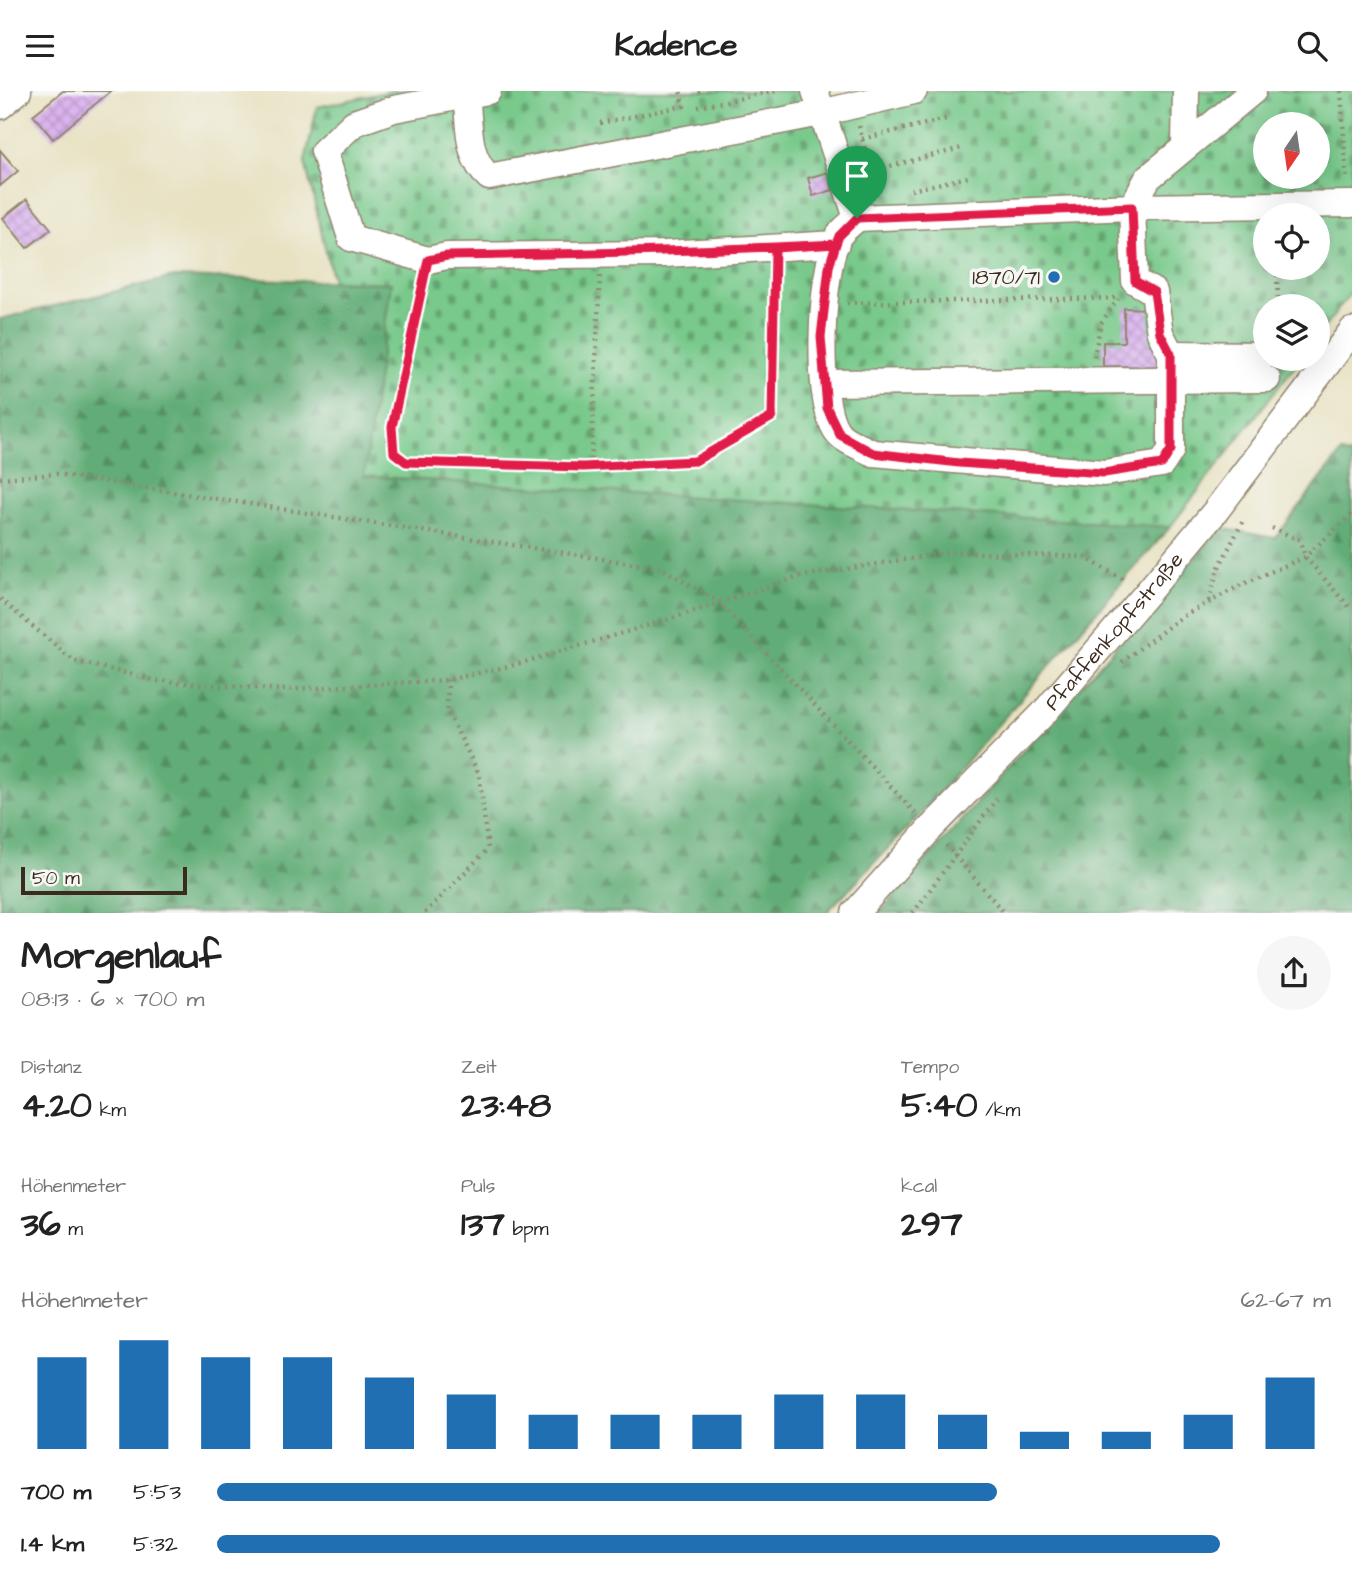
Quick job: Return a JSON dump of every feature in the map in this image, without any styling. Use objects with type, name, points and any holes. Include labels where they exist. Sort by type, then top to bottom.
[{"type":"street","points":[[0,106],[18,91]]},
{"type":"street","points":[[836,244],[601,254],[447,256],[428,260],[351,238],[324,151],[355,123],[394,109],[477,93],[470,138],[477,167],[489,177],[818,102],[853,105],[914,91]]},
{"type":"street","points":[[1185,145],[1186,91]]},
{"type":"street","points":[[1253,91],[1148,178],[1132,207],[1127,290],[1154,292],[1160,333],[1171,367],[1171,450],[1162,464],[1104,473],[873,453],[840,435],[827,408],[821,337],[829,267],[839,236],[869,218],[1132,207],[1350,204]]},
{"type":"street","points":[[818,102],[869,218]]},
{"type":"street","name":"Pfaffenkopfstraße","points":[[1330,352],[1352,331]]},
{"type":"street","points":[[825,383],[1094,379],[1171,367],[1253,367]]},
{"type":"street","name":"Pfaffenkopfstraße","points":[[855,913],[930,829],[1043,715],[1147,593],[1214,513],[1315,371]]},
{"type":"path","points":[[600,123],[684,106],[680,91]]},
{"type":"path","points":[[698,107],[776,91]]},
{"type":"path","points":[[1341,91],[1350,204]]},
{"type":"path","points":[[853,105],[870,171],[869,218]]},
{"type":"path","points":[[862,139],[950,118]]},
{"type":"path","points":[[870,171],[962,148]]},
{"type":"path","points":[[903,192],[968,177]]},
{"type":"path","points":[[428,260],[392,427],[394,453],[406,462],[591,467],[695,461],[772,417],[775,248]]},
{"type":"path","points":[[591,467],[601,254]]},
{"type":"path","points":[[825,303],[1127,290]]},
{"type":"path","points":[[1094,379],[1094,350],[1101,323],[1127,290]]},
{"type":"path","points":[[0,478],[57,474],[661,568],[719,602],[930,829]]},
{"type":"path","points":[[1115,667],[1180,618],[1305,557],[1352,514]]},
{"type":"path","points":[[1209,602],[1217,571],[1243,521]]},
{"type":"path","points":[[1272,528],[1300,540],[1305,557],[1352,610]]},
{"type":"path","points":[[0,599],[74,661],[159,681],[280,690],[448,680],[531,660],[802,576],[951,552],[1084,557],[1147,593]]},
{"type":"path","points":[[425,913],[488,849],[479,774],[447,711],[448,680]]},
{"type":"path","points":[[914,913],[1006,787]]},
{"type":"path","points":[[955,854],[1004,913]]},
{"type":"green space","points":[[391,91],[828,91],[831,103],[880,91],[1352,91],[1352,291],[1330,320],[1330,294],[1253,294],[1253,371],[1291,371],[1170,527],[364,476],[391,283],[333,281],[305,162],[317,107]]},
{"type":"green space","points":[[174,277],[391,283],[365,476],[1170,527],[917,818],[826,913],[0,913],[0,319]]},
{"type":"green space","points":[[1341,453],[1352,456],[1352,913],[879,913],[1221,528],[1275,538]]},
{"type":"building","points":[[63,91],[111,91],[53,139],[33,115]]},
{"type":"building","points":[[0,150],[18,171],[0,186]]},
{"type":"building","points":[[828,172],[833,190],[813,196],[808,178]]},
{"type":"building","points":[[27,199],[51,229],[27,248],[3,218]]},
{"type":"building","points":[[1124,308],[1149,309],[1149,344],[1161,344],[1161,367],[1103,366],[1103,342],[1124,342]]},
{"type":"place","name":"1870/71","points":[[1054,277]]},
{"type":"route","points":[[857,218],[839,236],[836,244],[665,254],[447,256],[428,260],[392,427],[394,453],[406,462],[583,467],[695,461],[772,417],[775,248],[836,244],[829,267],[821,337],[827,408],[840,435],[873,453],[959,463],[1104,473],[1162,464],[1171,450],[1171,354],[1160,333],[1154,292],[1135,281],[1132,207],[857,218]]}]
